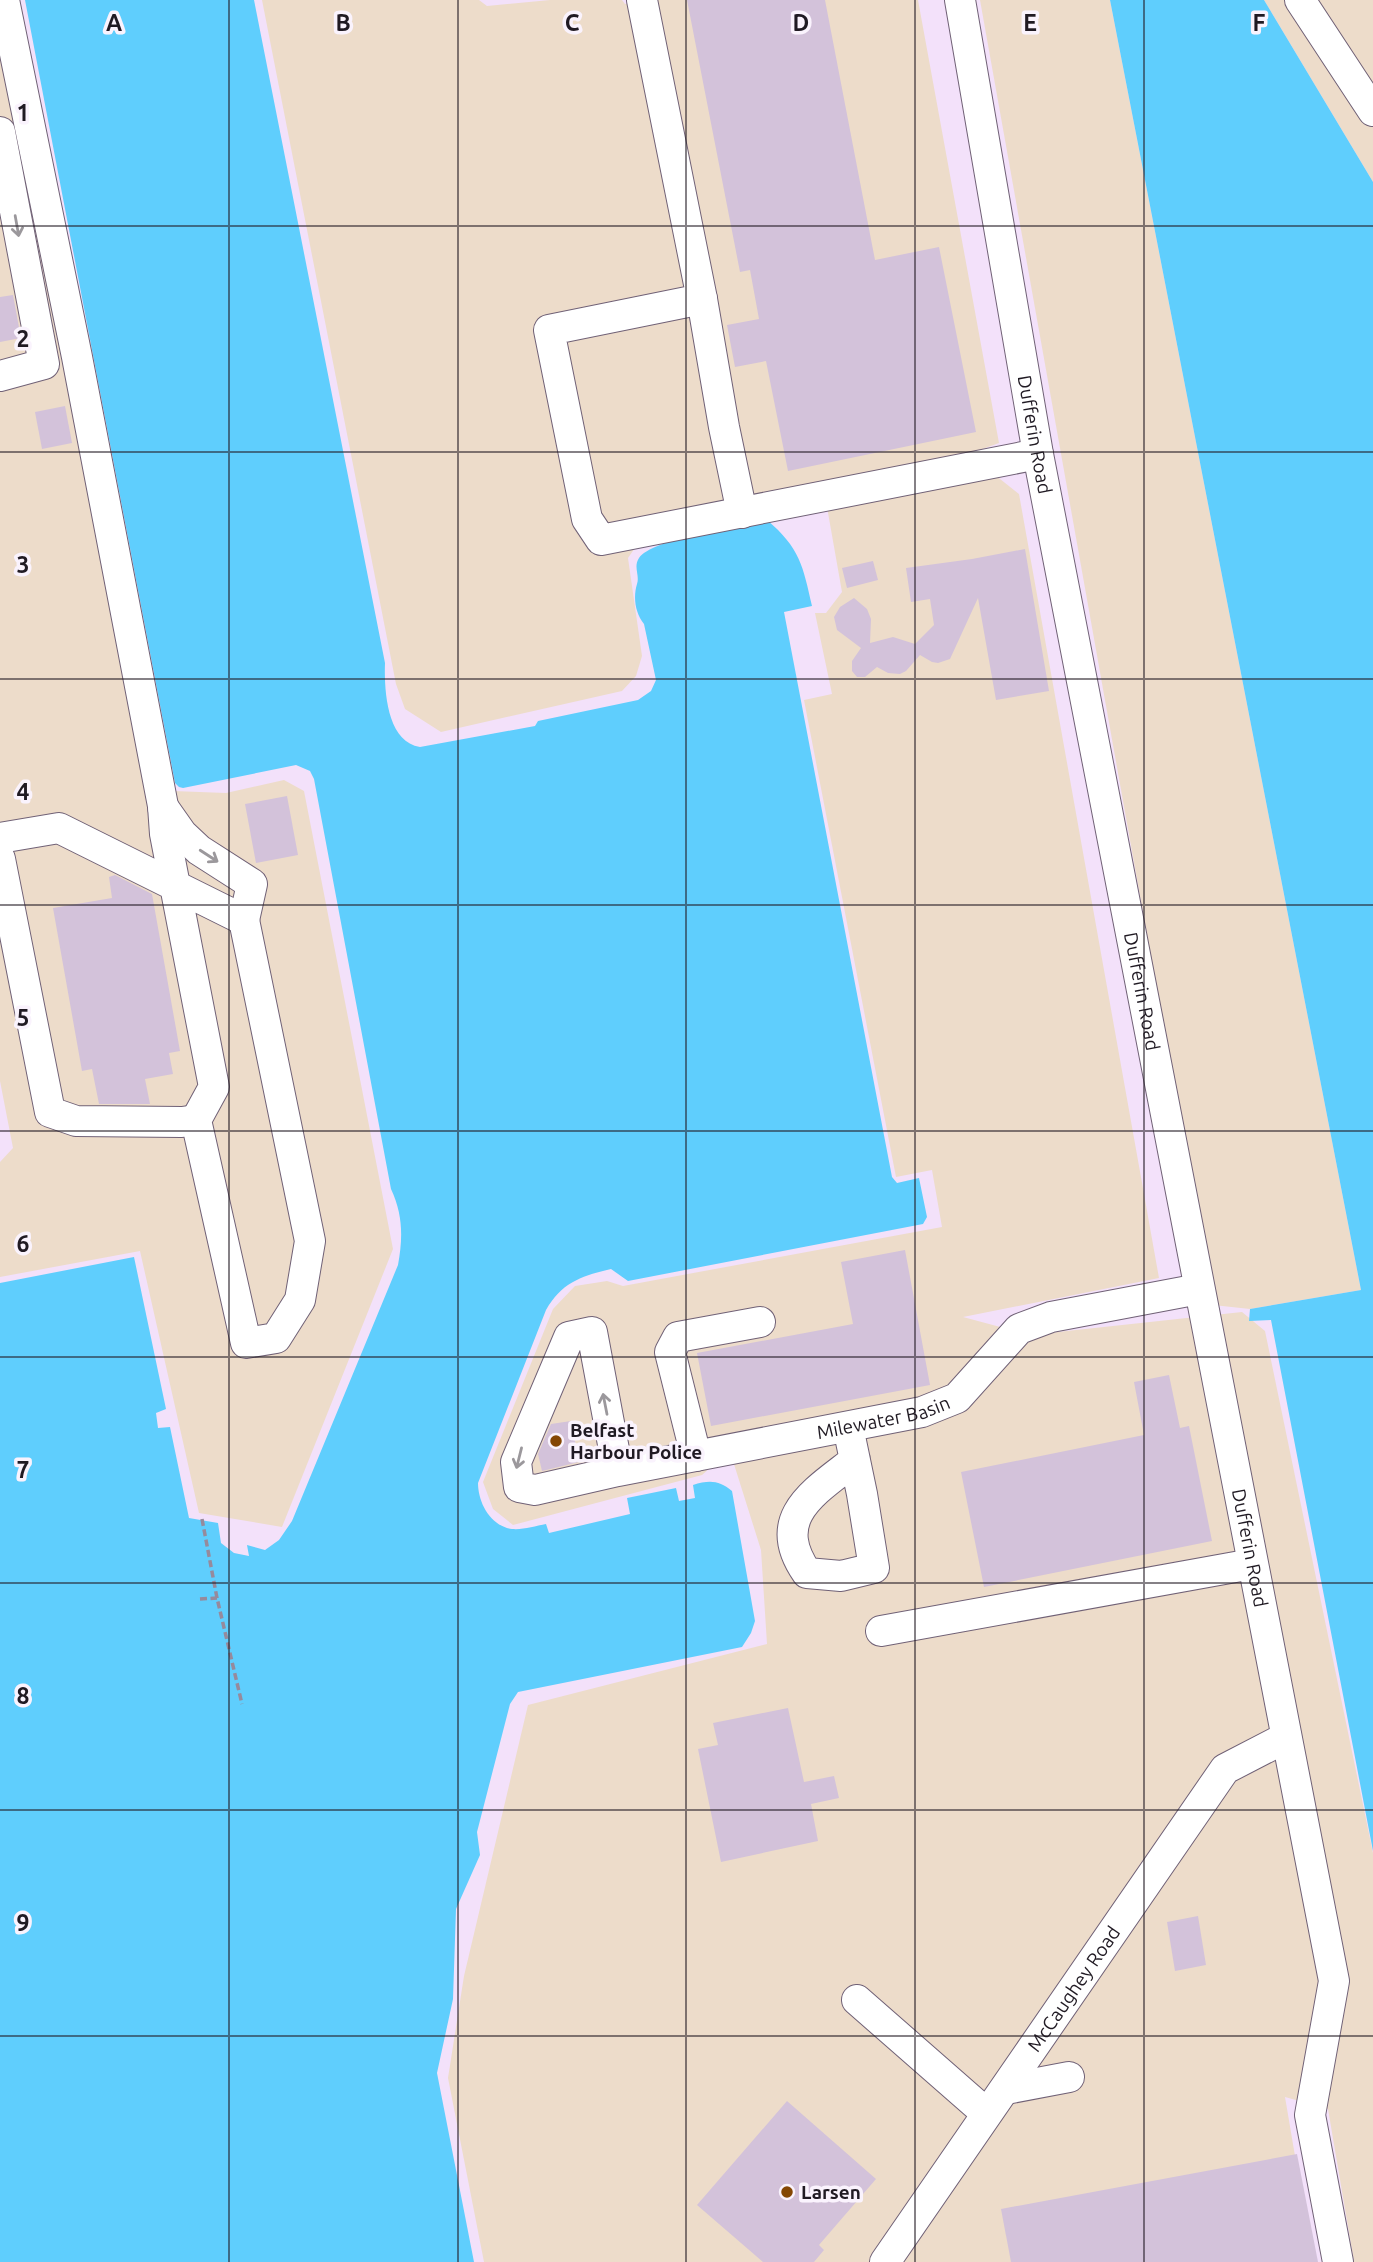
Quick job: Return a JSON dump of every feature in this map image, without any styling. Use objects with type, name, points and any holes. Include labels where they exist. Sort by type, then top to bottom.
[{"type":"lane","points":[[4,0],[77,357],[163,806],[164,834],[214,1087],[196,1120],[246,1343],[276,1338],[300,1300],[310,1241],[244,920],[252,884],[199,850],[182,834],[163,806]]},
{"type":"lane","points":[[642,0],[742,513]]},
{"type":"lane","name":"Dufferin Road","points":[[960,0],[1038,454],[1334,1981],[1310,2115],[1338,2262]]},
{"type":"lane","points":[[1300,0],[1373,111]]},
{"type":"lane","points":[[0,376],[44,364],[2,151]]},
{"type":"lane","points":[[702,299],[549,330],[587,519],[601,540],[1038,454]]},
{"type":"lane","points":[[0,838],[59,828],[244,920]]},
{"type":"lane","points":[[0,859],[50,1112],[76,1121],[196,1120]]},
{"type":"lane","name":"Milewater Basin","points":[[618,1471],[592,1332],[569,1337],[516,1461],[519,1488],[535,1490],[618,1471],[922,1412],[957,1398],[1019,1329],[1051,1317],[1199,1289]]},
{"type":"lane","points":[[696,1456],[670,1352],[678,1337],[760,1322]]},
{"type":"lane","points":[[848,1427],[855,1460]]},
{"type":"lane","points":[[881,1631],[1252,1564]]},
{"type":"lane","name":"McCaughey Road","points":[[885,2262],[1225,1769],[1285,1738]]},
{"type":"lane","points":[[857,2000],[986,2113]]},
{"type":"lane","points":[[1006,2089],[1069,2077]]},
{"type":"path","points":[[202,1519],[242,1704]]},
{"type":"path","points":[[200,1599],[217,1598]]},
{"type":"shaded area","points":[[0,0],[20,0],[173,791],[226,793],[284,780],[304,791],[393,1249],[282,1527],[199,1513],[140,1251],[0,1277],[0,1162],[13,1148],[0,1081]]},
{"type":"shaded area","points":[[262,0],[479,0],[487,6],[550,0],[622,0],[625,4],[651,0],[918,0],[999,443],[833,504],[995,475],[1019,494],[1159,1278],[963,1317],[1030,1335],[1242,1312],[1265,1331],[1373,1853],[1373,2262],[1354,2262],[1328,2109],[1285,2097],[1313,2262],[484,2262],[448,2078],[464,1976],[528,1705],[767,1644],[761,1550],[733,1461],[710,1468],[702,1475],[513,1525],[493,1509],[483,1482],[553,1309],[575,1286],[607,1281],[623,1286],[942,1227],[932,1170],[896,1177],[804,700],[832,694],[815,613],[826,613],[842,592],[827,507],[639,542],[628,558],[642,656],[636,676],[622,691],[441,732],[405,709],[396,684]]},
{"type":"shaded area","points":[[980,0],[1110,0],[1361,1290],[1250,1309],[1213,1305]]},
{"type":"shaded area","points":[[1264,0],[1373,0],[1373,182]]},
{"type":"water","points":[[25,0],[254,0],[385,663],[387,701],[394,726],[400,736],[409,743],[420,747],[535,726],[538,721],[638,700],[651,691],[656,680],[635,594],[639,558],[661,544],[767,520],[787,540],[798,558],[812,606],[784,612],[892,1177],[897,1183],[919,1178],[927,1217],[923,1224],[628,1281],[611,1269],[591,1274],[566,1287],[546,1310],[478,1483],[480,1498],[487,1512],[504,1527],[520,1529],[546,1524],[549,1533],[630,1514],[627,1498],[676,1488],[679,1501],[695,1498],[693,1485],[709,1482],[723,1485],[732,1491],[755,1621],[742,1647],[518,1692],[510,1704],[477,1832],[480,1855],[456,1909],[453,1999],[437,2073],[474,2262],[0,2262],[0,1283],[134,1257],[166,1409],[156,1413],[158,1428],[170,1427],[189,1518],[218,1523],[221,1543],[234,1553],[249,1556],[247,1545],[265,1550],[279,1540],[292,1521],[398,1265],[401,1245],[400,1217],[391,1189],[314,779],[310,771],[296,765],[183,788],[175,783]]},
{"type":"water","points":[[1110,0],[1264,0],[1373,182],[1373,1851],[1271,1320],[1249,1321],[1250,1309],[1361,1290]]},
{"type":"building","points":[[687,0],[825,0],[875,260],[939,247],[976,432],[788,471],[766,361],[735,367],[727,325],[759,319],[750,270],[740,272]]},
{"type":"building","points":[[13,295],[21,338],[0,342],[0,297]]},
{"type":"building","points":[[65,406],[72,443],[42,449],[35,412]]},
{"type":"building","points":[[1025,549],[1049,691],[996,700],[978,598],[950,659],[938,663],[920,655],[900,674],[888,673],[877,667],[865,677],[857,677],[852,671],[852,661],[861,648],[837,630],[834,617],[840,607],[854,598],[867,609],[871,619],[870,643],[893,637],[915,644],[934,625],[930,599],[911,602],[906,568]]},
{"type":"building","points":[[873,561],[878,580],[847,588],[842,568]]},
{"type":"building","points":[[287,796],[298,855],[256,863],[245,804]]},
{"type":"building","points":[[115,875],[152,894],[180,1051],[169,1053],[173,1074],[145,1079],[150,1104],[99,1104],[92,1069],[82,1071],[53,908],[112,898],[109,877]]},
{"type":"building","points":[[905,1250],[930,1385],[711,1426],[697,1353],[853,1324],[841,1262]]},
{"type":"building","points":[[1169,1375],[1180,1428],[1189,1426],[1212,1541],[984,1587],[961,1472],[1144,1435],[1134,1382]]},
{"type":"building","name":"Belfast Harbour Police","points":[[571,1421],[579,1462],[542,1471],[538,1454],[551,1424]]},
{"type":"building","points":[[788,1708],[804,1782],[834,1776],[839,1798],[811,1804],[818,1841],[721,1862],[698,1749],[718,1745],[713,1723]]},
{"type":"building","points":[[1198,1916],[1206,1965],[1175,1971],[1167,1922]]},
{"type":"building","name":"Larsen","points":[[787,2101],[876,2179],[819,2245],[824,2250],[814,2262],[763,2262],[697,2205]]},
{"type":"building","points":[[1297,2154],[1318,2262],[1011,2262],[1001,2209]]},
{"type":"place","name":"Belfast Harbour Police","points":[[556,1441]]},
{"type":"place","name":"Larsen","points":[[787,2192]]}]
